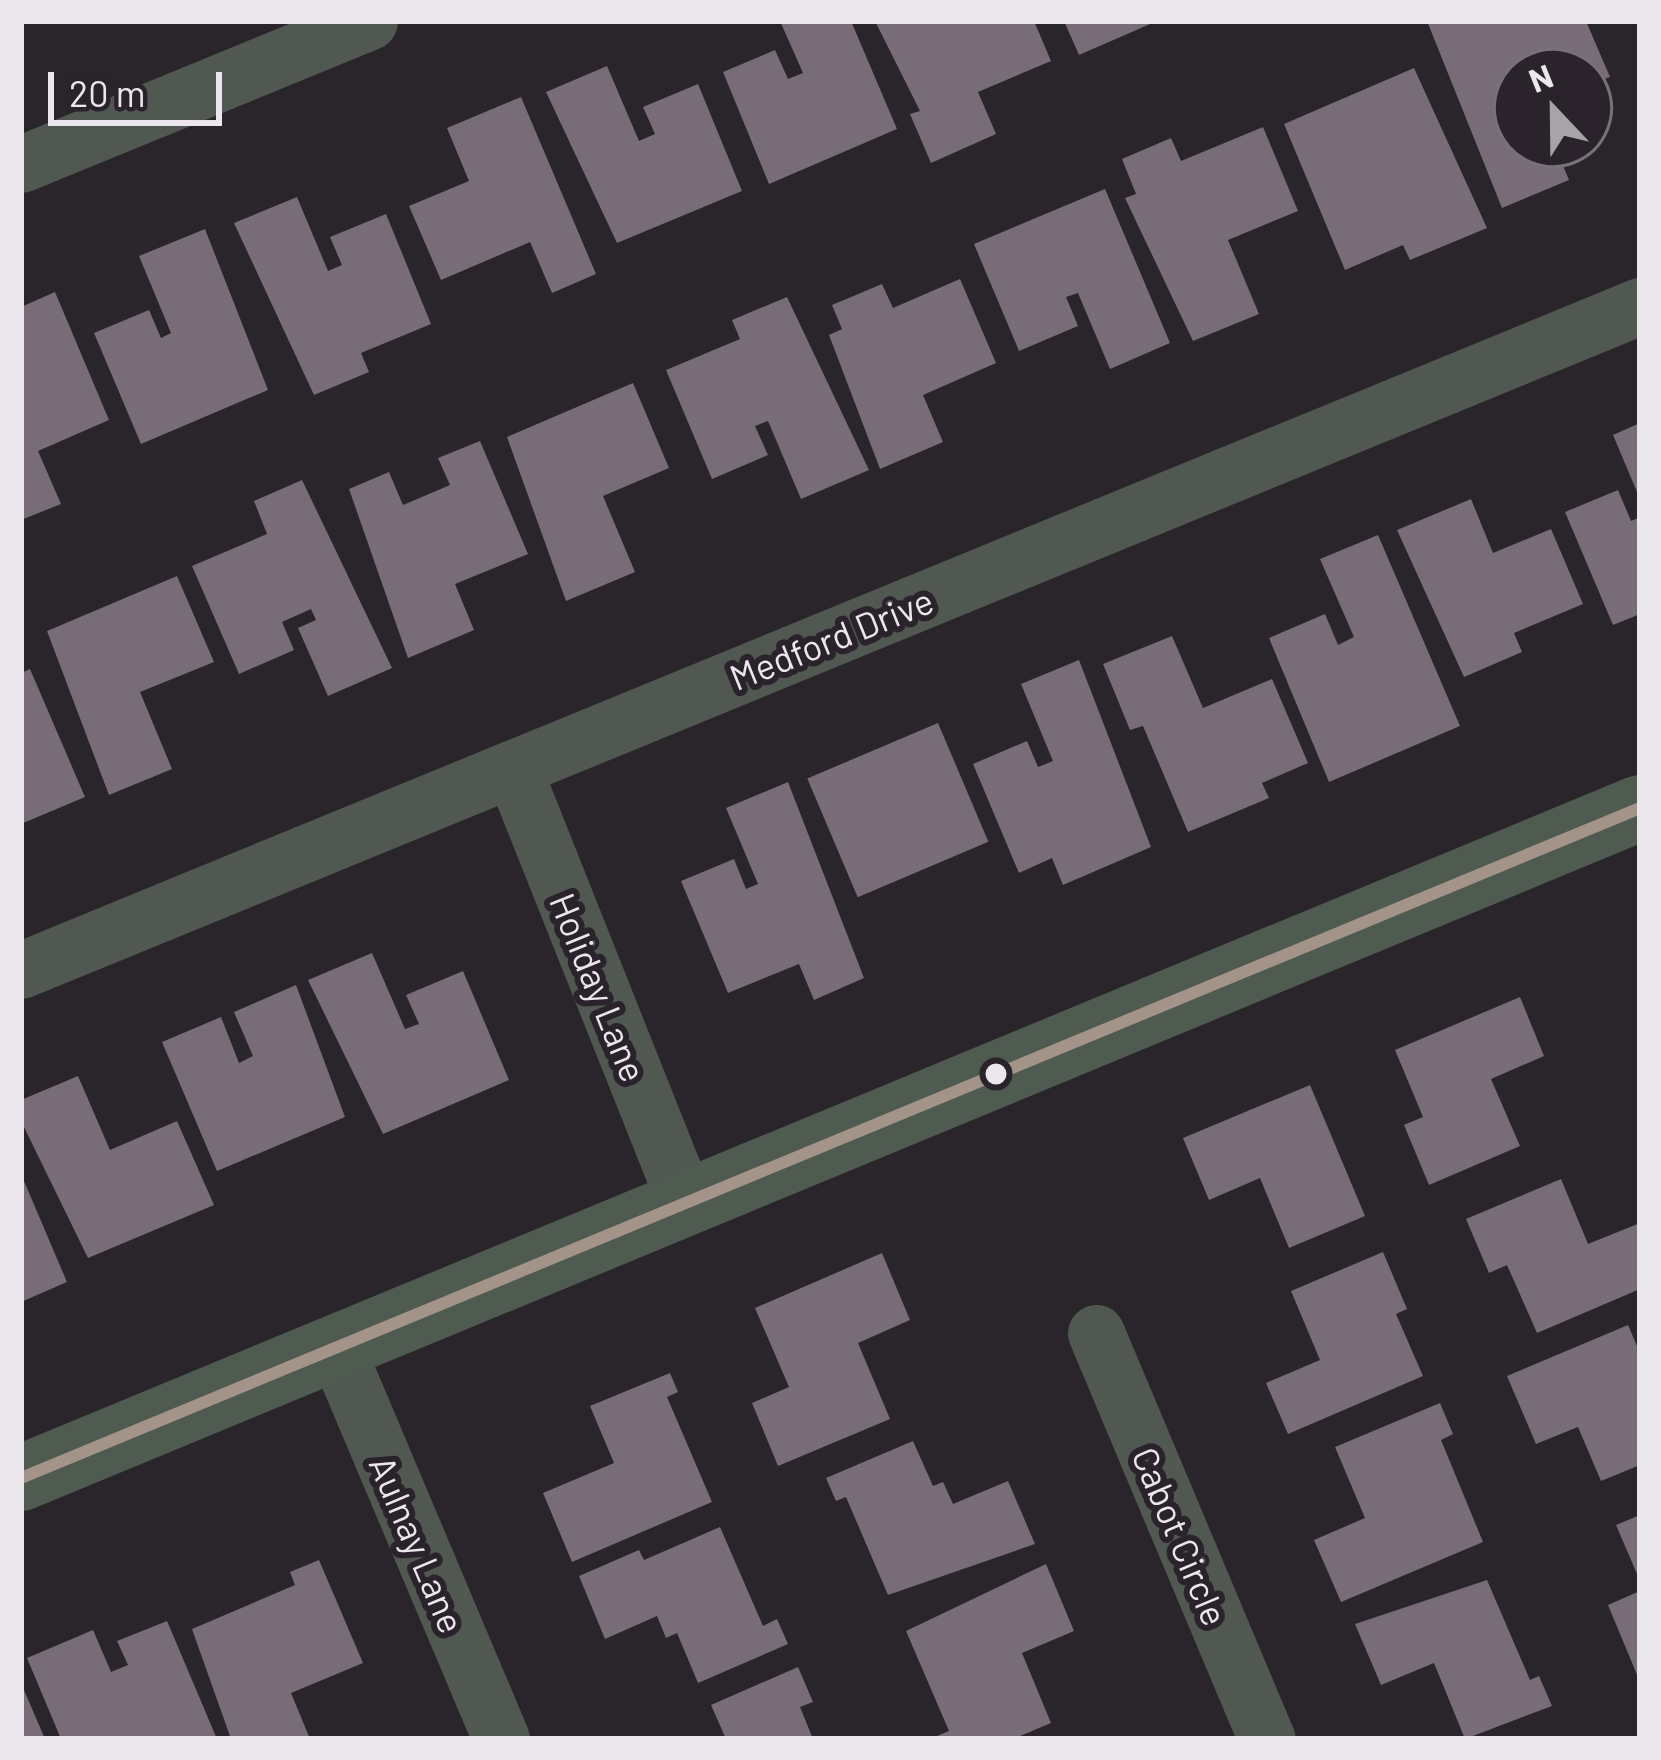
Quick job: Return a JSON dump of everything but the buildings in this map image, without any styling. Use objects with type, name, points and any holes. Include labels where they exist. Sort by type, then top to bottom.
[{"type":"street","points":[[21,164],[369,21]]},
{"type":"street","name":"Medford Drive","points":[[21,970],[1640,306]]},
{"type":"street","name":"Holiday Lane","points":[[513,769],[686,1204]]},
{"type":"street","points":[[21,1478],[1640,808]]},
{"type":"street","name":"Cabot Circle","points":[[1096,1334],[1267,1739]]},
{"type":"street","name":"Aulnay Lane","points":[[336,1348],[501,1739]]},
{"type":"transit line","points":[[21,1478],[1640,808]]}]
